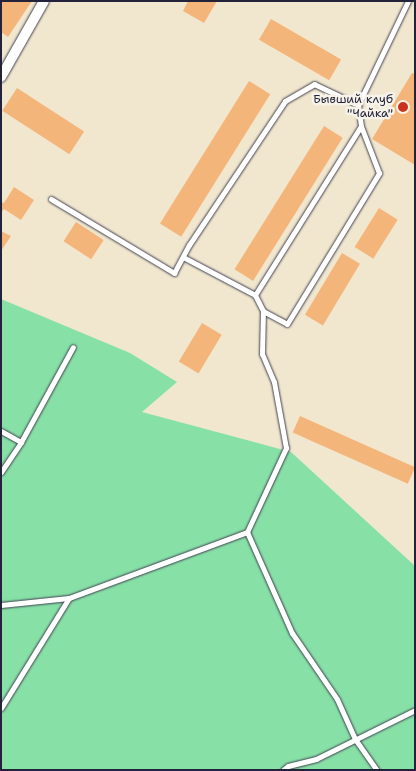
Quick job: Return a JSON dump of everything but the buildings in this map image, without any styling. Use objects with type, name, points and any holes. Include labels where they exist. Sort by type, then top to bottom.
[{"type":"street","points":[[1,76],[44,1]]},
{"type":"lane","points":[[262,311],[288,324],[379,172],[361,126],[358,106],[408,1]]},
{"type":"lane","points":[[51,199],[174,273],[285,102],[314,84],[358,106]]},
{"type":"lane","points":[[255,295],[361,126]]},
{"type":"lane","points":[[1,605],[69,598],[247,532],[286,448],[274,382],[262,354],[262,311],[255,295],[183,257]]},
{"type":"lane","points":[[1,472],[73,347]]},
{"type":"lane","points":[[1,431],[20,442]]},
{"type":"lane","points":[[247,532],[292,633],[337,699],[355,738],[377,770]]},
{"type":"lane","points":[[1,708],[69,598]]},
{"type":"lane","points":[[283,770],[288,766],[316,759],[355,738],[415,710]]},
{"type":"green space","points":[[1,299],[130,353],[177,382],[142,412],[291,452],[415,566],[415,770],[1,770]]},
{"type":"place","name":"Бывший клуб \"Чайка\"","points":[[403,107]]}]
